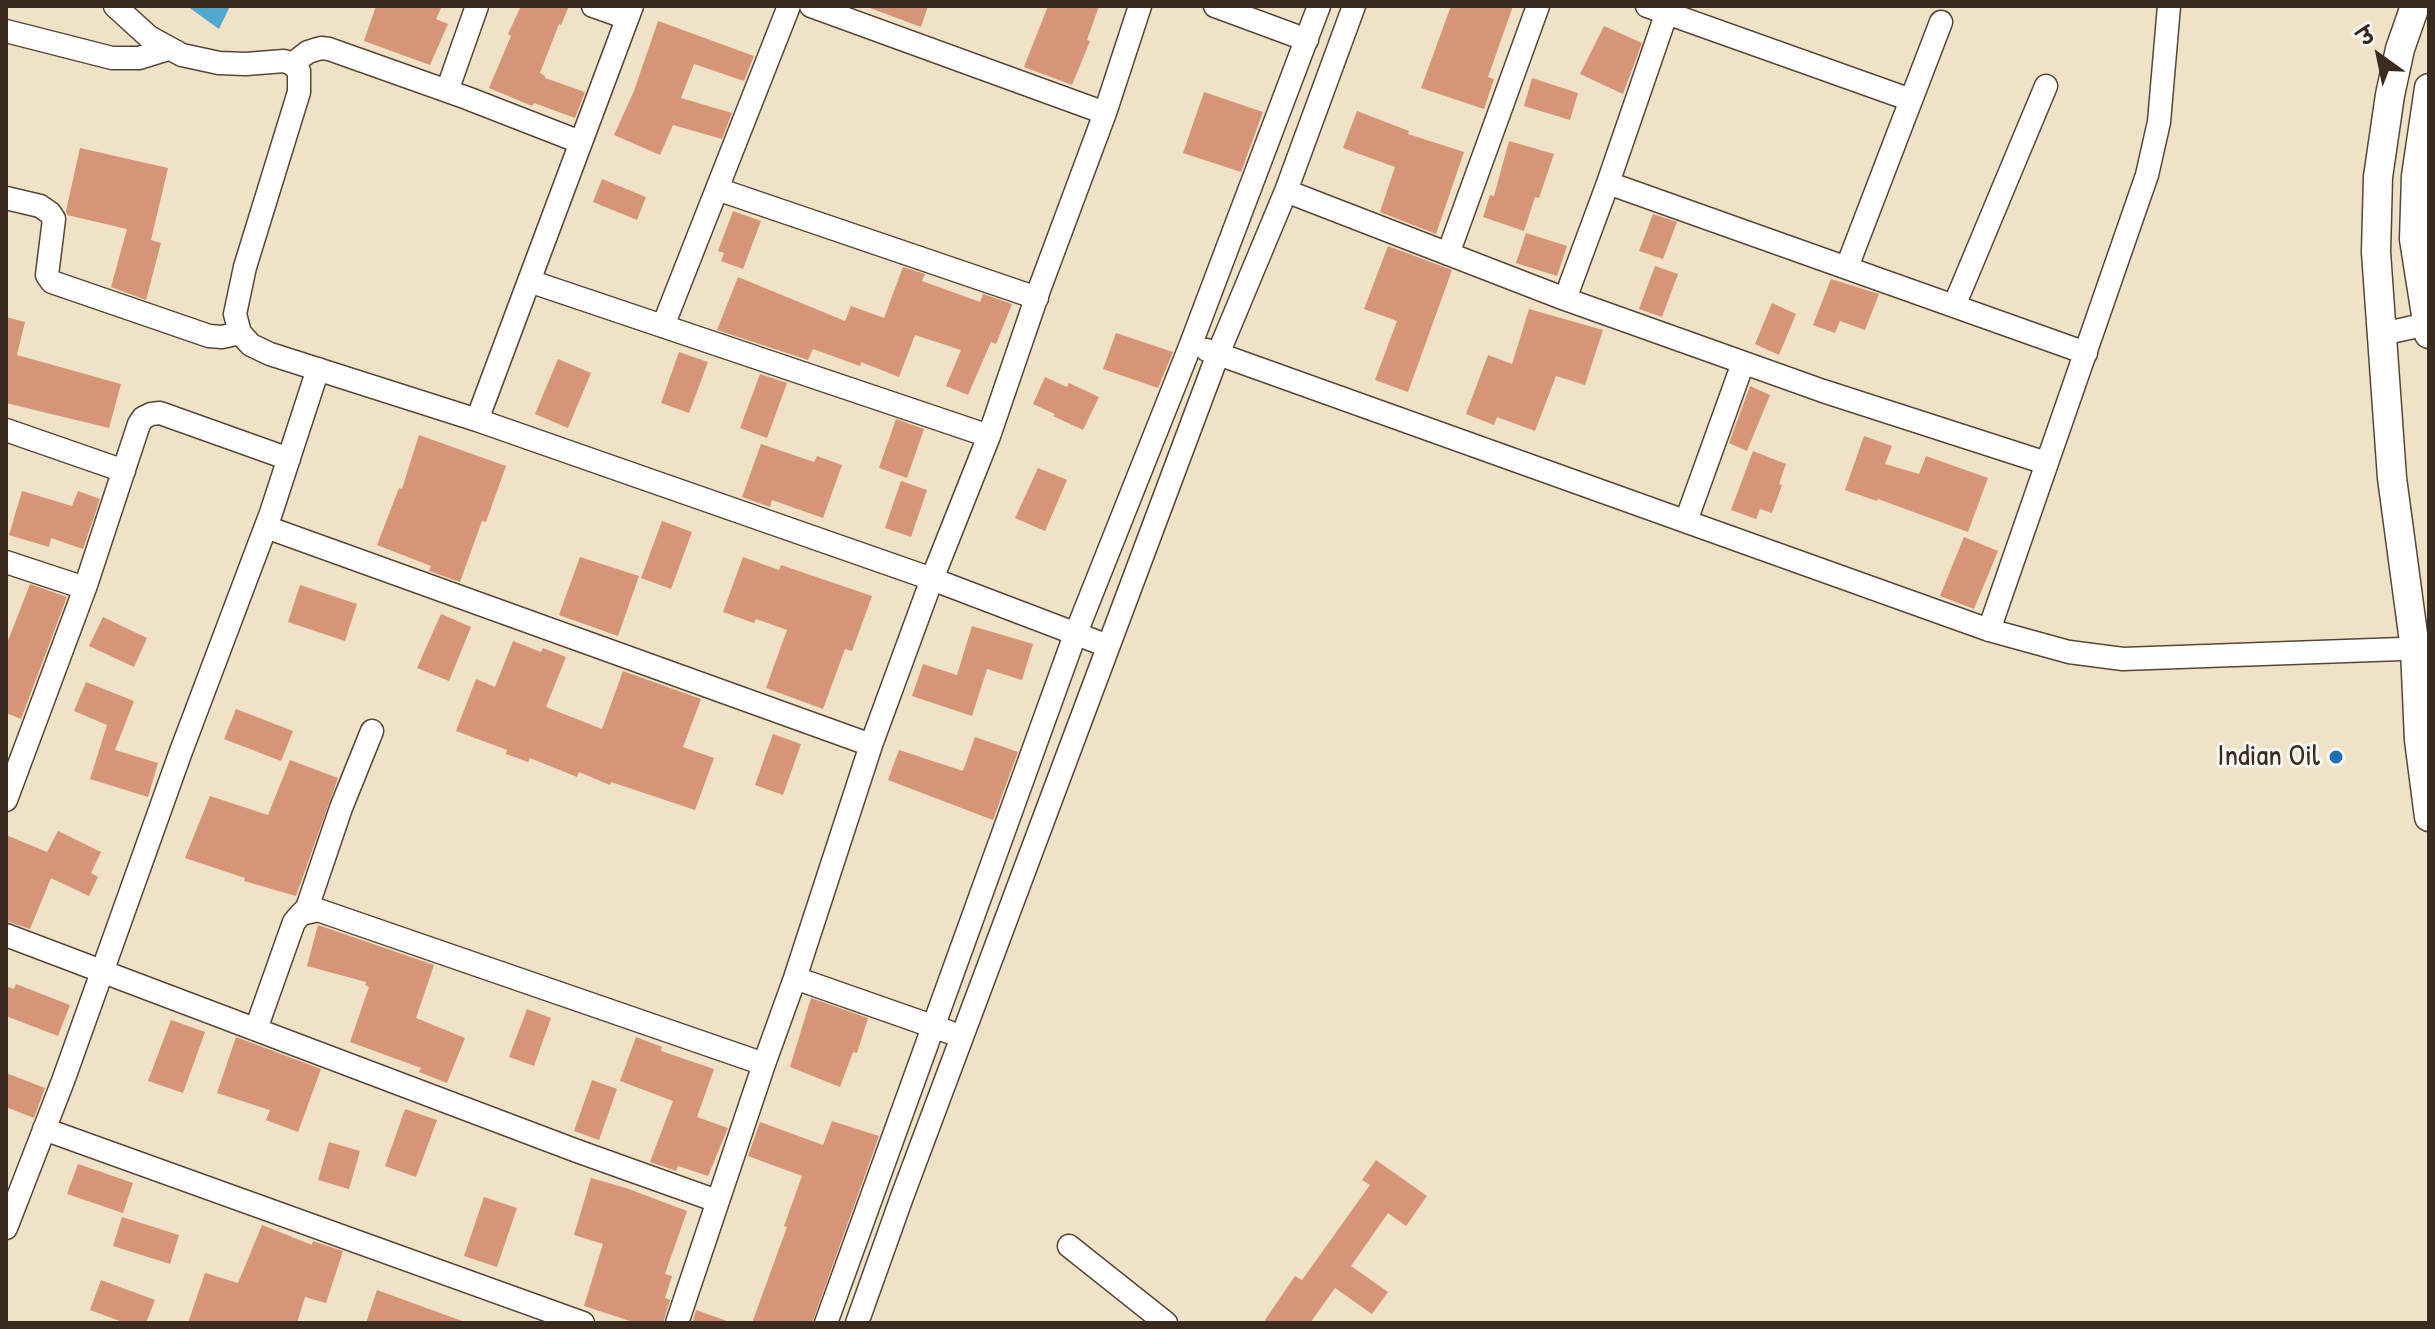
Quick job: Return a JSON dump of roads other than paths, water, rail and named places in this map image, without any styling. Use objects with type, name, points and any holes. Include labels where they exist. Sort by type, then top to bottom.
[{"type":"street","points":[[115,6],[149,37],[182,55],[219,63],[284,61],[299,71],[299,92],[245,267],[235,314],[240,333],[251,345],[270,354],[477,420],[932,579],[1108,646]]},
{"type":"street","points":[[447,91],[477,6]]},
{"type":"street","points":[[477,420],[629,12],[593,6]]},
{"type":"street","points":[[663,326],[789,6]]},
{"type":"street","points":[[811,6],[1105,113]]},
{"type":"street","points":[[677,1323],[871,745],[989,436],[1105,113],[1140,6]]},
{"type":"street","points":[[1215,6],[1307,40]]},
{"type":"street","points":[[826,1323],[1076,632],[1191,344],[1319,6]]},
{"type":"street","points":[[857,1323],[1218,354],[1286,191],[1354,6]]},
{"type":"street","points":[[1448,254],[1538,6]]},
{"type":"street","points":[[1989,630],[2147,175],[2156,141],[2169,6]]},
{"type":"street","points":[[2415,6],[2390,95],[2378,177],[2376,252],[2392,478],[2422,648],[2419,740],[2429,817]]},
{"type":"street","points":[[1565,299],[1608,183],[1661,8],[1911,100]]},
{"type":"street","points":[[1847,267],[1941,22]]},
{"type":"street","points":[[6,31],[112,58],[139,58],[168,49]]},
{"type":"street","points":[[292,64],[308,52],[329,49],[580,142]]},
{"type":"street","points":[[1954,306],[2046,86]]},
{"type":"street","points":[[2382,334],[2428,327],[2414,239],[2416,176],[2429,88]]},
{"type":"street","points":[[1608,183],[2086,353]]},
{"type":"street","points":[[717,189],[1037,298]]},
{"type":"street","points":[[1286,191],[1565,299],[1743,363],[2046,463]]},
{"type":"street","points":[[6,198],[40,206],[54,219],[47,275],[52,282],[209,336],[240,333]]},
{"type":"street","points":[[529,281],[989,436]]},
{"type":"street","points":[[1191,344],[1989,630],[2069,652],[2123,659],[2422,648]]},
{"type":"street","points":[[1686,521],[1743,363]]},
{"type":"street","points":[[6,1228],[266,527],[318,369]]},
{"type":"street","points":[[6,800],[85,588],[139,424],[151,414],[160,413],[289,459]]},
{"type":"street","points":[[6,430],[124,471]]},
{"type":"street","points":[[266,527],[871,745]]},
{"type":"street","points":[[6,562],[85,588]]},
{"type":"street","points":[[256,1029],[289,935],[307,908],[341,808],[372,731]]},
{"type":"street","points":[[301,914],[318,910],[764,1064]]},
{"type":"street","points":[[6,935],[717,1201]]},
{"type":"street","points":[[795,978],[963,1037]]},
{"type":"street","points":[[44,1129],[583,1323]]},
{"type":"street","points":[[1069,1246],[1166,1323]]},
{"type":"water","points":[[187,6],[230,6],[219,29]]},
{"type":"place","name":"Indian Oil","points":[[2336,757]]}]
